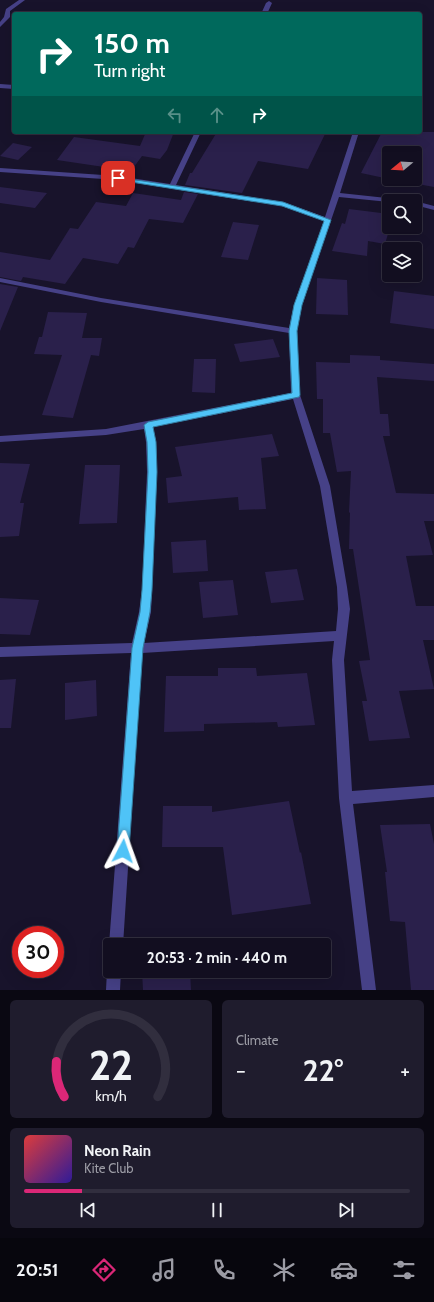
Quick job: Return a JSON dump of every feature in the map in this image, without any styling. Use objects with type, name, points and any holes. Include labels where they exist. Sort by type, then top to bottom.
[{"type":"street","points":[[0,25],[7,17],[8,10],[22,0]]},
{"type":"street","points":[[265,12],[269,3]]},
{"type":"street","points":[[0,86],[12,87]]},
{"type":"street","points":[[172,187],[197,134]]},
{"type":"street","points":[[355,134],[337,195],[298,305],[293,331],[296,395],[326,486],[342,587],[344,609],[338,660],[346,798],[369,990]]},
{"type":"street","points":[[0,170],[118,178],[283,204],[328,220]]},
{"type":"street","points":[[337,195],[382,200]]},
{"type":"street","points":[[422,205],[434,208]]},
{"type":"street","points":[[0,280],[101,300],[293,331]]},
{"type":"street","points":[[0,439],[82,435],[148,425],[296,395]]},
{"type":"street","points":[[116,938],[137,648],[145,612],[147,590],[152,472],[151,442],[148,425]]},
{"type":"street","points":[[0,652],[137,648],[341,636]]},
{"type":"street","points":[[346,798],[434,791]]},
{"type":"street","points":[[113,990],[114,978]]},
{"type":"building","points":[[422,132],[434,132],[434,187],[422,185],[422,146],[382,146],[382,178],[361,173],[381,134],[422,134]]},
{"type":"building","points":[[145,134],[173,134],[167,150],[160,159],[142,156],[131,171],[57,160],[74,137],[140,146]]},
{"type":"building","points":[[216,134],[325,134],[308,169],[258,161],[242,193],[185,185],[190,173],[192,173]]},
{"type":"building","points":[[13,143],[32,147],[18,160],[0,156]]},
{"type":"building","points":[[0,187],[47,193],[35,208],[0,203]]},
{"type":"building","points":[[184,192],[198,194],[183,223],[149,219],[134,248],[128,247],[118,264],[83,258],[65,284],[23,277],[21,281],[0,277],[0,252],[50,260],[70,228],[78,229],[96,202],[126,206],[133,193],[181,200]]},
{"type":"building","points":[[349,209],[382,213],[382,234],[388,234],[386,242],[382,242],[382,243],[368,241],[367,256],[332,251],[342,223],[345,224]]},
{"type":"building","points":[[233,222],[259,225],[248,260],[221,257]]},
{"type":"building","points":[[317,278],[347,280],[348,315],[316,314]]},
{"type":"building","points":[[0,284],[18,287],[0,331]]},
{"type":"building","points":[[394,291],[434,296],[434,329],[390,323]]},
{"type":"building","points":[[48,312],[87,313],[82,338],[102,338],[99,356],[91,355],[73,418],[42,415],[62,355],[34,354],[39,337],[42,337]]},
{"type":"building","points":[[273,339],[280,357],[240,362],[234,344]]},
{"type":"building","points":[[350,355],[380,356],[380,360],[434,364],[434,381],[377,377],[380,414],[388,414],[390,436],[383,436],[396,493],[434,494],[434,521],[424,521],[433,555],[406,556],[416,606],[434,606],[434,640],[423,640],[434,689],[399,691],[410,738],[369,741],[362,701],[367,701],[359,661],[370,660],[353,549],[349,549],[351,471],[337,472],[330,433],[323,433],[323,399],[317,399],[316,362],[350,363]]},
{"type":"building","points":[[194,359],[216,359],[215,393],[192,392]]},
{"type":"building","points":[[272,434],[279,456],[261,458],[266,509],[239,510],[238,497],[168,503],[166,478],[182,476],[175,447]]},
{"type":"building","points":[[0,463],[30,464],[20,503],[24,503],[19,536],[0,537]]},
{"type":"building","points":[[85,465],[120,465],[117,523],[79,524]]},
{"type":"building","points":[[206,540],[208,571],[173,573],[171,542]]},
{"type":"building","points":[[297,569],[304,600],[271,603],[265,572]]},
{"type":"building","points":[[233,580],[238,615],[203,618],[199,582]]},
{"type":"building","points":[[0,598],[39,600],[30,635],[0,634]]},
{"type":"building","points":[[218,668],[256,668],[257,676],[307,673],[315,725],[278,727],[277,722],[204,724],[204,731],[164,732],[166,676],[218,676]]},
{"type":"building","points":[[16,679],[11,728],[0,728],[0,680]]},
{"type":"building","points":[[96,680],[97,716],[65,720],[65,683]]},
{"type":"building","points":[[289,801],[311,904],[232,915],[223,847],[162,847],[163,806],[212,806],[212,812]]},
{"type":"building","points":[[430,824],[434,844],[434,990],[411,990],[405,922],[390,921],[385,872],[387,872],[380,825]]},
{"type":"building","points":[[142,978],[190,978],[191,990],[143,990]]},
{"type":"route","points":[[118,178],[283,204],[328,220],[298,305],[293,331],[296,395],[148,425],[151,442],[152,472],[147,590],[145,612],[137,648],[123,851]]}]
